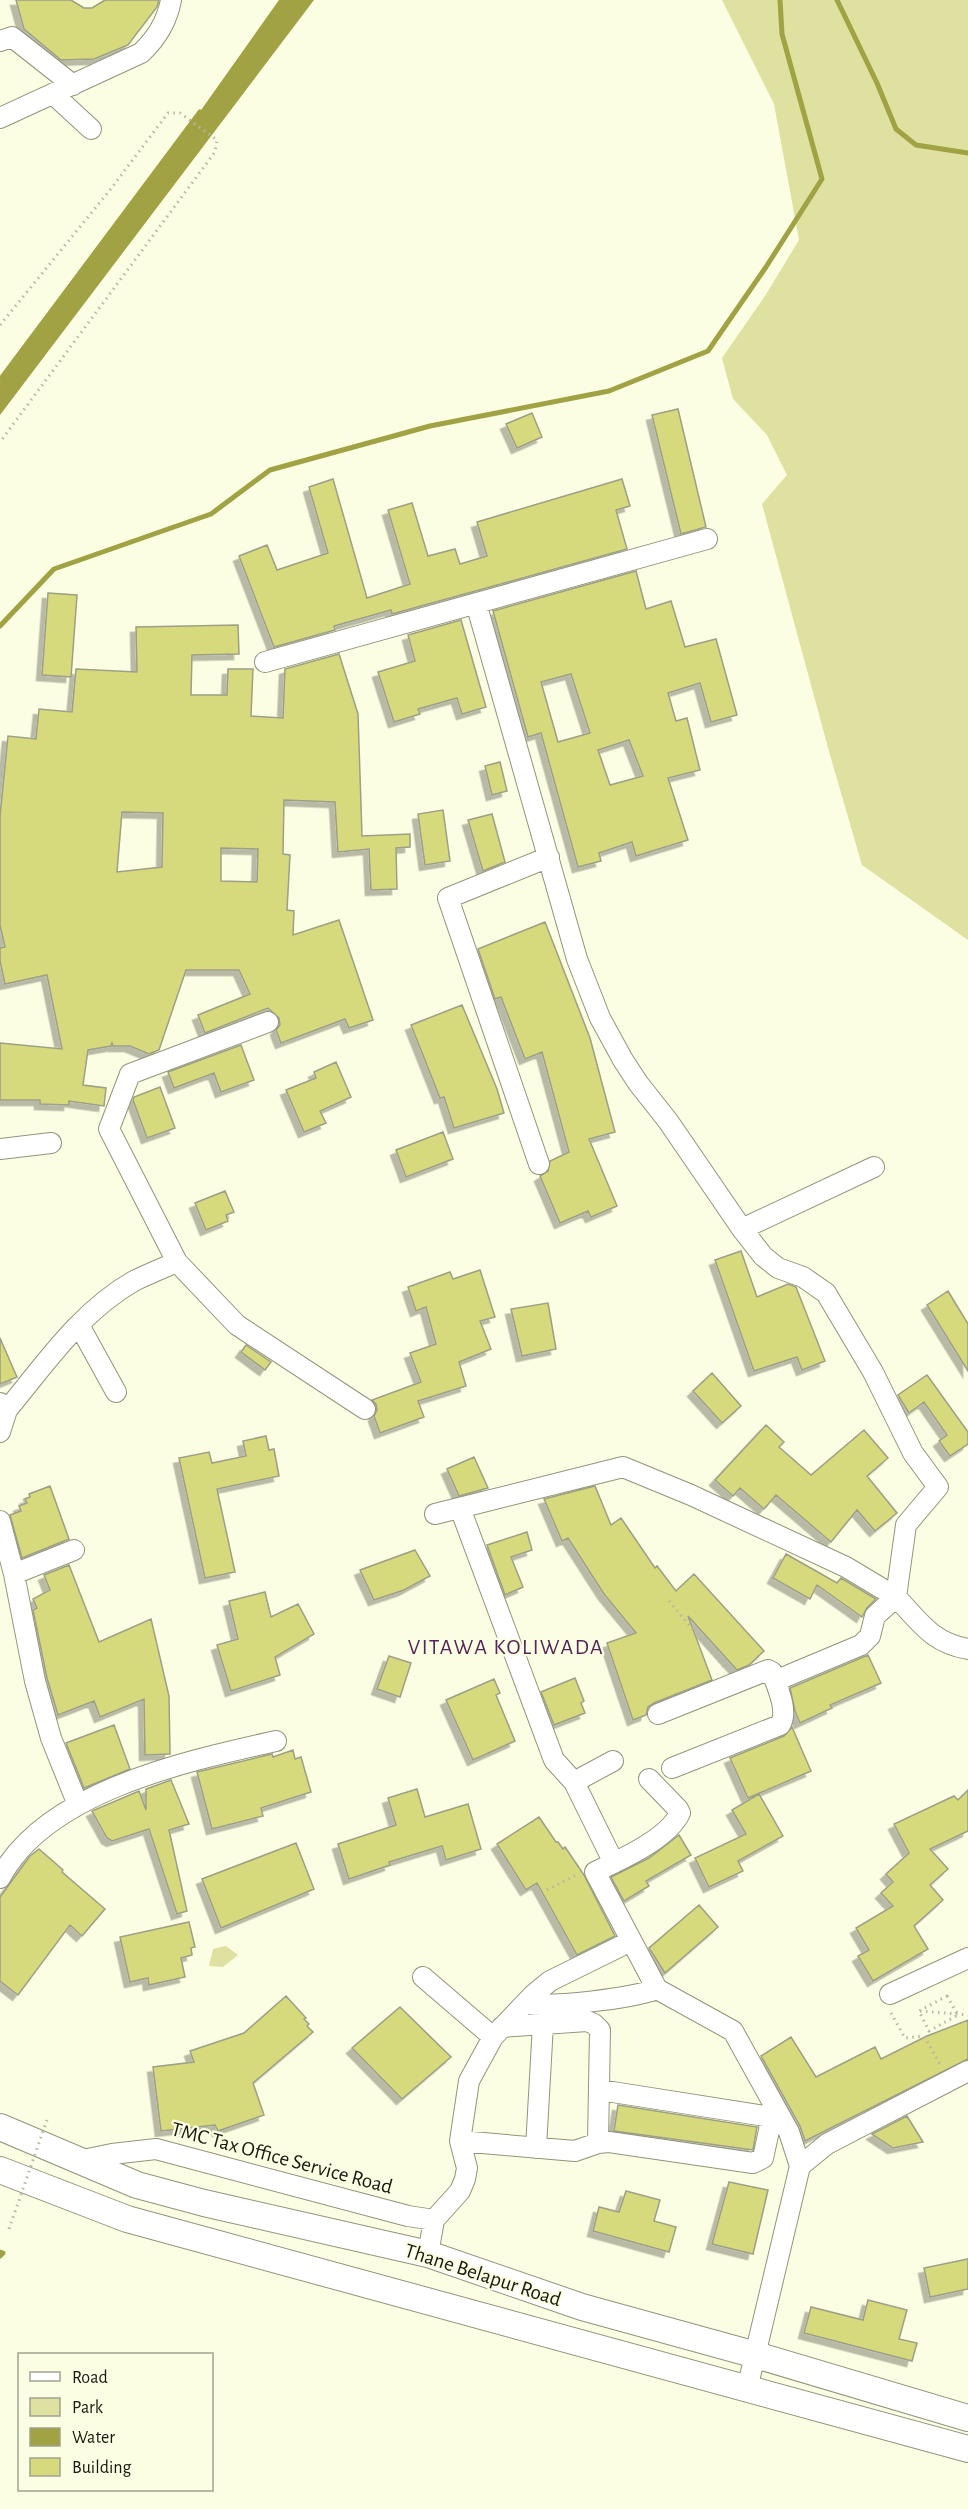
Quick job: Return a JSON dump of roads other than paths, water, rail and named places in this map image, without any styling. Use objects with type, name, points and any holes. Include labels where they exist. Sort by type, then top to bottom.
[{"type":"main road","name":"Thane Belapur Road","points":[[0,2127],[148,2188],[428,2254],[582,2307],[756,2355],[968,2418]]},
{"type":"main road","name":"Thane Belapur Road","points":[[0,2170],[127,2219],[968,2450]]},
{"type":"street","points":[[0,118],[141,53],[157,36],[169,13],[171,0]]},
{"type":"street","points":[[0,41],[12,37],[72,85]]},
{"type":"street","points":[[52,94],[91,129]]},
{"type":"street","points":[[265,662],[707,539]]},
{"type":"street","points":[[476,603],[578,959],[600,1018],[633,1076],[668,1121],[763,1256],[778,1268],[803,1277],[826,1293],[873,1372],[913,1453],[938,1487],[906,1525],[896,1597],[875,1616],[870,1636],[861,1646],[775,1681]]},
{"type":"street","points":[[539,1164],[448,898],[549,858]]},
{"type":"street","points":[[268,1022],[130,1074],[109,1129],[177,1262],[237,1325],[365,1409]]},
{"type":"street","points":[[0,1149],[51,1143]]},
{"type":"street","points":[[742,1229],[874,1167]]},
{"type":"street","points":[[0,1432],[3,1407],[89,1315],[133,1282],[177,1262]]},
{"type":"street","points":[[79,1325],[116,1392]]},
{"type":"street","points":[[435,1514],[623,1467],[691,1495],[846,1567],[896,1597],[938,1640],[950,1646],[968,1649]]},
{"type":"street","points":[[460,1508],[554,1760],[574,1782],[614,1863]]},
{"type":"street","points":[[0,1521],[14,1574],[35,1681],[48,1727],[78,1805]]},
{"type":"street","points":[[14,1574],[74,1550]]},
{"type":"street","points":[[658,1714],[768,1670],[772,1672],[783,1710],[784,1719],[780,1725],[672,1768]]},
{"type":"street","points":[[0,1878],[9,1861],[40,1828],[78,1805],[166,1768],[276,1741]]},
{"type":"street","points":[[574,1782],[614,1761]]},
{"type":"street","points":[[650,1779],[680,1813],[677,1820],[663,1833],[595,1872],[657,1989],[733,2031],[791,2139],[800,2166],[747,2389]]},
{"type":"street","points":[[428,2254],[434,2220],[460,2191],[465,2179],[467,2168],[460,2141],[469,2081],[498,2032],[550,1981],[621,1946]]},
{"type":"street","points":[[890,1994],[968,1958]]},
{"type":"street","points":[[423,1977],[498,2032],[543,2024],[587,2021],[594,2024],[601,2036],[598,2143]]},
{"type":"street","points":[[525,2004],[544,2005],[641,1994],[657,1989]]},
{"type":"street","points":[[536,2148],[543,2024]]},
{"type":"street","points":[[800,2166],[827,2144],[968,2071]]},
{"type":"street","points":[[460,2141],[575,2151],[598,2143],[609,2142],[753,2163],[763,2158],[770,2126],[765,2116],[600,2090]]},
{"type":"street","points":[[768,2135],[791,2139]]},
{"type":"street","name":"TMC Tax Office Service Road","points":[[83,2160],[156,2149],[397,2213],[434,2220]]},
{"type":"water","points":[[279,0],[314,0],[0,415],[0,383],[194,120]]},
{"type":"waterway","points":[[0,626],[54,569],[211,514],[270,470],[430,426],[609,391],[708,351],[766,267],[822,179],[782,34],[780,0]]},
{"type":"waterway","points":[[837,0],[877,83],[896,129],[916,145],[968,153]]},
{"type":"waterway","points":[[0,380],[200,112]]},
{"type":"waterway","points":[[0,2252],[3,2253],[0,2256]]},
{"type":"district","name":"VITAWA KOLIWADA","points":[[506,1647]]}]
